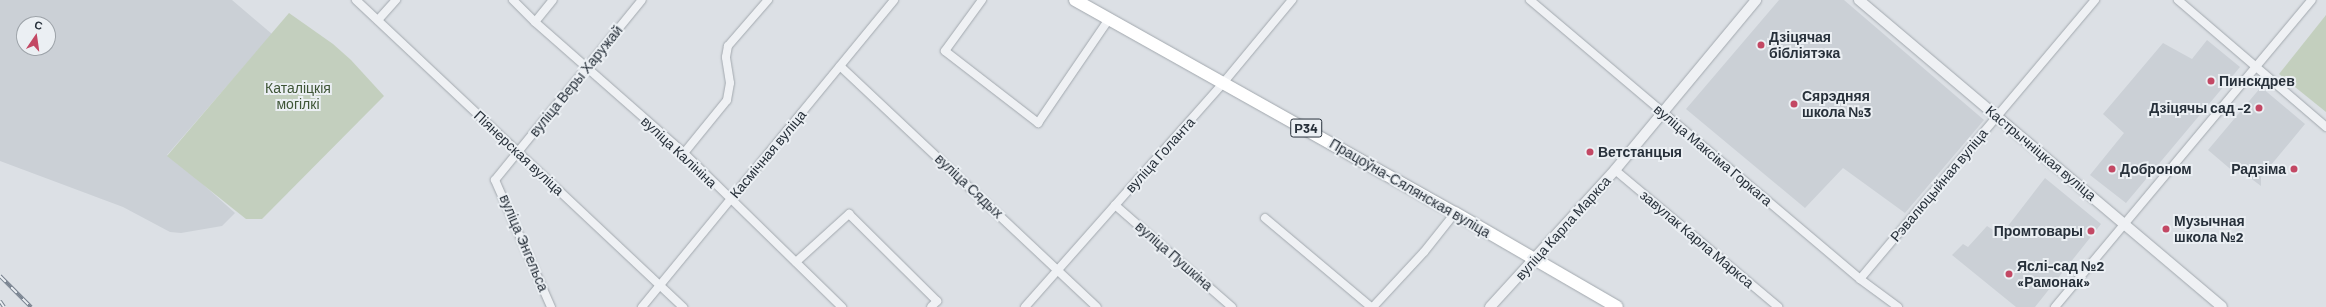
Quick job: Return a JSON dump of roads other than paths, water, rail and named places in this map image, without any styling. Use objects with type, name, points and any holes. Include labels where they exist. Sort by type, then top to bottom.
[{"type":"main road","name":"Працоўна-Сялянская вуліца","points":[[1075,0],[1224,82],[1617,307]]},
{"type":"street","name":"Піянерская вуліца","points":[[356,0],[683,307]]},
{"type":"street","points":[[378,20],[396,0]]},
{"type":"street","name":"вуліца Калініна","points":[[513,0],[587,69],[684,153],[730,200],[842,307]]},
{"type":"street","points":[[535,22],[553,0]]},
{"type":"street","name":"вуліца Веры Харужай","points":[[495,180],[642,0]]},
{"type":"street","points":[[684,153],[727,100],[730,83],[726,57],[728,46],[768,0]]},
{"type":"street","name":"Касмічная вуліца","points":[[642,307],[894,0]]},
{"type":"street","points":[[982,0],[945,51],[1038,123],[1109,19]]},
{"type":"street","name":"вуліца Голанта","points":[[1025,307],[1057,269],[1224,82],[1292,0]]},
{"type":"street","name":"вуліца Максіма Горкага","points":[[1530,0],[1860,279],[1898,307]]},
{"type":"street","name":"вуліца Карла Маркса","points":[[1490,307],[1615,170],[1756,0]]},
{"type":"street","name":"Кастрычніцкая вуліца","points":[[1859,0],[2126,224],[2222,307]]},
{"type":"street","name":"Рэвалюцыйная вуліца","points":[[1860,279],[1996,115],[2095,0]]},
{"type":"street","points":[[2178,0],[2326,127]]},
{"type":"street","points":[[2055,307],[2312,0]]},
{"type":"street","name":"вуліца Сядых","points":[[840,66],[1097,307]]},
{"type":"street","name":"завулак Карла Маркса","points":[[1615,170],[1778,307]]},
{"type":"street","name":"вуліца Энгельса","points":[[495,180],[551,307]]},
{"type":"street","name":"вуліца Пушкіна","points":[[1115,205],[1232,307]]},
{"type":"street","points":[[1266,218],[1372,307],[1424,252],[1455,213]]},
{"type":"street","points":[[796,262],[849,214],[937,301],[931,307]]},
{"type":"railway","points":[[0,276],[31,307]]},
{"type":"railway","points":[[0,301],[4,307]]},
{"type":"place","name":"Дзіцячая бібліятэка","points":[[1761,45]]},
{"type":"place","name":"Пинскдрев","points":[[2211,81]]},
{"type":"place","name":"Сярэдняя школа №3","points":[[1794,104]]},
{"type":"place","name":"Дзіцячы сад -2","points":[[2259,108]]},
{"type":"place","name":"Ветстанцыя","points":[[1590,152]]},
{"type":"place","name":"Доброном","points":[[2112,169]]},
{"type":"place","name":"Радзіма","points":[[2294,169]]},
{"type":"place","name":"Музычная школа №2","points":[[2166,229]]},
{"type":"place","name":"Промтовары","points":[[2091,231]]},
{"type":"place","name":"Яслі-сад №2 «Рамонак»","points":[[2009,274]]},
{"type":"park label","name":"Каталіцкія могілкі","points":[[298,96]]}]
